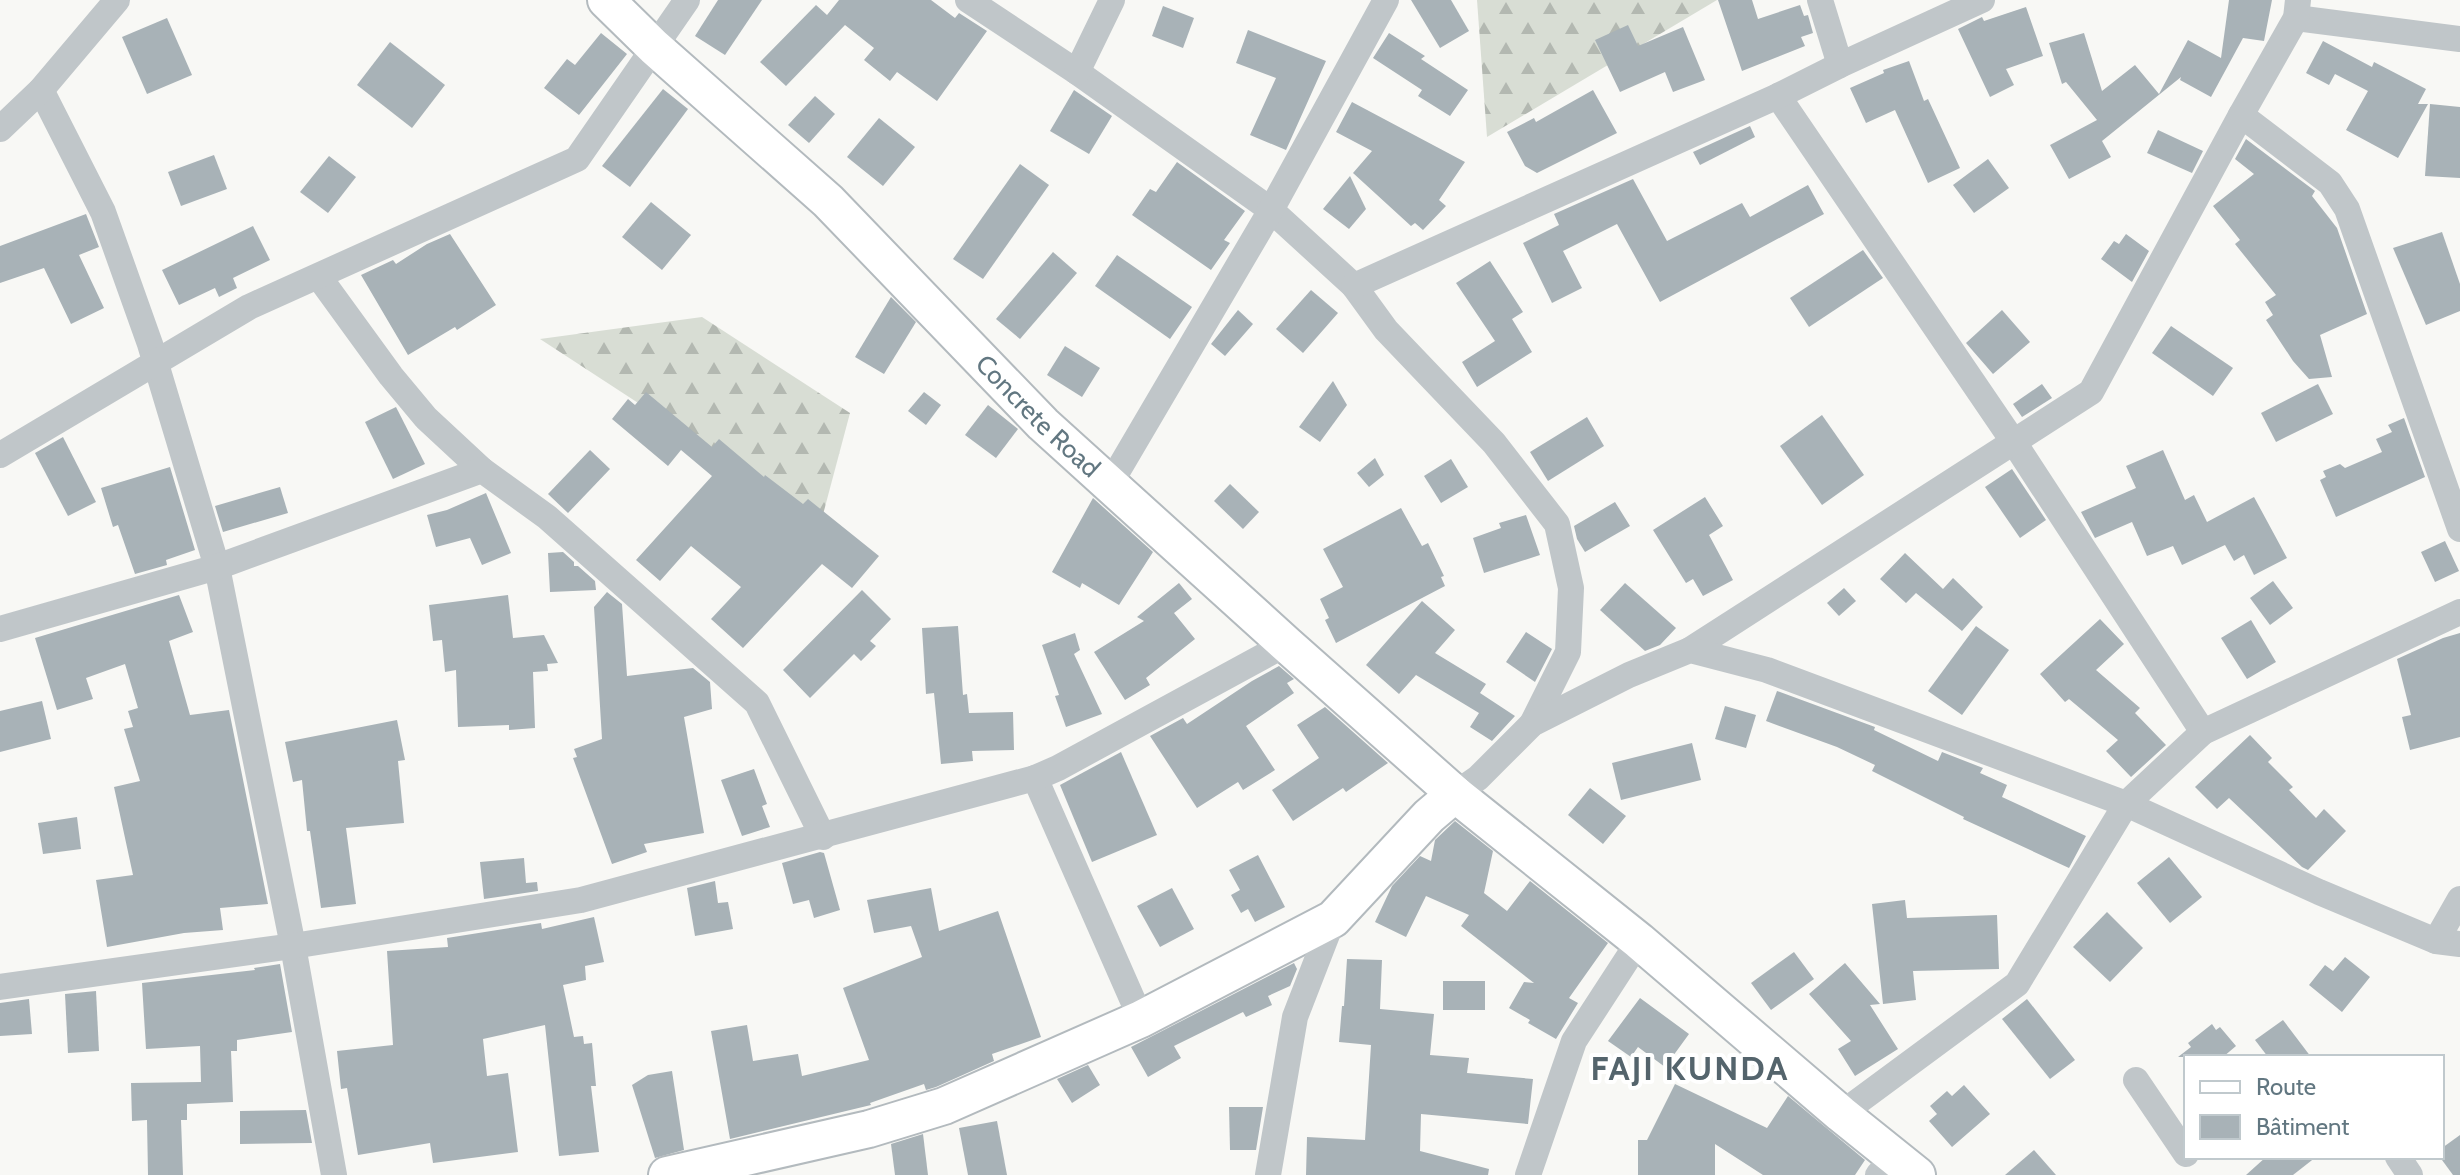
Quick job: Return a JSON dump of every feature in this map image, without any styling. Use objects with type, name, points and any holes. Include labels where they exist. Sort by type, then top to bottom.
[{"type":"street","name":"Concrete Road","points":[[606,0],[654,47],[828,201],[1043,424],[1455,794],[1639,941],[1841,1114],[1897,1169]]},
{"type":"street","points":[[0,455],[249,307],[577,159],[687,0]]},
{"type":"street","points":[[968,0],[1077,72],[1271,210],[1354,286],[1386,330],[1494,443],[1557,524],[1571,588],[1568,652],[1532,724]]},
{"type":"street","points":[[1077,72],[1112,0]]},
{"type":"street","points":[[1110,484],[1271,210],[1386,0]]},
{"type":"street","points":[[1820,0],[1840,65]]},
{"type":"street","points":[[1354,286],[1778,96],[1982,0]]},
{"type":"street","points":[[0,129],[41,90],[110,3]]},
{"type":"street","points":[[667,1175],[869,1129],[944,1106],[1141,1019],[1333,919],[1429,816],[1478,778],[1532,724],[1629,675],[1690,650],[2015,444],[2091,392],[2297,9],[2460,39]]},
{"type":"street","points":[[41,90],[103,212],[156,361],[217,567],[293,946],[334,1175]]},
{"type":"street","points":[[1778,96],[2015,444],[2203,732]]},
{"type":"street","points":[[2241,115],[2330,183],[2347,209],[2460,529]]},
{"type":"street","points":[[319,277],[391,376],[426,418],[482,470],[547,517],[757,703],[823,837]]},
{"type":"street","points":[[0,629],[217,567],[482,470]]},
{"type":"street","points":[[1841,1114],[2017,984],[2126,804],[2203,732],[2460,612]]},
{"type":"street","points":[[0,987],[293,946],[581,900],[823,837],[1035,778],[1286,644]]},
{"type":"street","points":[[1690,650],[1767,670],[2126,804],[2319,892],[2448,942],[2460,899]]},
{"type":"street","points":[[1035,778],[1141,1019]]},
{"type":"street","points":[[1268,1175],[1295,1017],[1333,919]]},
{"type":"street","points":[[1528,1175],[1574,1041],[1639,941]]},
{"type":"street","points":[[2136,1080],[2184,1151]]},
{"type":"green space","points":[[1477,0],[1717,0],[1487,137]]},
{"type":"green space","points":[[702,317],[850,413],[821,522],[540,339]]},
{"type":"building","points":[[718,0],[762,0],[725,55],[695,36]]},
{"type":"building","points":[[839,0],[931,0],[955,18],[959,13],[987,31],[937,101],[897,72],[890,81],[864,60],[874,48],[845,25],[786,86],[760,62],[816,5],[827,15]]},
{"type":"building","points":[[1411,0],[1451,0],[1469,31],[1440,48]]},
{"type":"building","points":[[1718,0],[1752,0],[1758,19],[1800,5],[1804,16],[1808,15],[1813,33],[1801,37],[1805,46],[1742,71]]},
{"type":"building","points":[[2229,0],[2272,0],[2264,41],[2243,38],[2211,97],[2180,80],[2181,77],[2102,141],[2111,157],[2069,179],[2050,145],[2097,120],[2066,82],[2062,84],[2049,43],[2084,33],[2102,91],[2135,65],[2159,94],[2188,40],[2221,58]]},
{"type":"building","points":[[1163,6],[1194,18],[1183,48],[1152,36]]},
{"type":"building","points":[[2026,7],[2043,56],[2006,69],[2014,85],[1990,97],[1958,29],[1982,17],[1984,21]]},
{"type":"building","points":[[167,18],[192,75],[147,94],[122,37]]},
{"type":"building","points":[[1628,25],[1638,46],[1683,27],[1705,80],[1673,92],[1665,72],[1620,92],[1595,40]]},
{"type":"building","points":[[1248,30],[1326,61],[1286,150],[1250,135],[1276,78],[1236,63]]},
{"type":"building","points":[[601,33],[627,54],[579,115],[544,88],[567,59],[575,65]]},
{"type":"building","points":[[1389,33],[1425,56],[1421,59],[1468,90],[1450,116],[1418,96],[1422,90],[1373,58]]},
{"type":"building","points":[[2323,41],[2372,67],[2374,62],[2426,89],[2418,104],[2428,104],[2398,158],[2346,130],[2368,91],[2335,74],[2329,85],[2306,73]]},
{"type":"building","points":[[390,42],[445,85],[412,128],[357,85]]},
{"type":"building","points":[[1909,61],[1924,101],[1928,99],[1960,168],[1928,183],[1895,110],[1866,123],[1850,88],[1884,73],[1883,70]]},
{"type":"building","points":[[663,89],[688,109],[630,187],[602,166]]},
{"type":"building","points":[[1074,90],[1112,116],[1089,154],[1050,131]]},
{"type":"building","points":[[1593,90],[1617,133],[1537,173],[1525,166],[1507,132],[1534,118],[1536,122]]},
{"type":"building","points":[[815,96],[835,114],[809,143],[788,125]]},
{"type":"building","points":[[1352,102],[1465,162],[1439,200],[1446,206],[1423,230],[1415,223],[1411,226],[1353,173],[1372,151],[1336,132]]},
{"type":"building","points":[[2430,104],[2460,107],[2460,178],[2425,176]]},
{"type":"building","points":[[879,118],[915,147],[883,186],[847,157]]},
{"type":"building","points":[[1750,126],[1755,137],[1700,165],[1693,152]]},
{"type":"building","points":[[2158,130],[2203,151],[2192,173],[2147,153]]},
{"type":"building","points":[[2246,139],[2315,191],[2312,196],[2337,228],[2367,314],[2320,335],[2332,377],[2309,379],[2293,361],[2266,320],[2273,315],[2265,302],[2276,295],[2235,244],[2240,240],[2213,206],[2254,174],[2235,159]]},
{"type":"building","points":[[214,155],[227,189],[181,206],[168,172]]},
{"type":"building","points":[[329,156],[356,177],[328,213],[300,192]]},
{"type":"building","points":[[1988,159],[2009,188],[1974,213],[1953,185]]},
{"type":"building","points":[[1177,162],[1245,211],[1224,240],[1230,243],[1211,270],[1132,215],[1150,189],[1156,192]]},
{"type":"building","points":[[1020,164],[1049,185],[983,279],[953,259]]},
{"type":"building","points":[[1350,176],[1366,209],[1349,229],[1323,209]]},
{"type":"building","points":[[1633,179],[1667,241],[1742,203],[1750,217],[1808,185],[1824,214],[1660,302],[1617,224],[1563,251],[1582,288],[1552,303],[1523,243],[1559,225],[1554,214]]},
{"type":"building","points":[[651,202],[691,235],[662,270],[622,237]]},
{"type":"building","points":[[86,214],[99,247],[79,255],[104,308],[71,324],[44,268],[0,283],[0,246]]},
{"type":"building","points":[[253,226],[270,260],[233,278],[237,288],[219,297],[215,288],[179,305],[162,270]]},
{"type":"building","points":[[2442,232],[2460,284],[2460,311],[2426,325],[2393,248]]},
{"type":"building","points":[[450,234],[496,305],[457,330],[455,327],[408,355],[361,275],[393,260],[396,264],[427,244]]},
{"type":"building","points":[[2126,234],[2149,251],[2132,282],[2101,259],[2114,241],[2119,244]]},
{"type":"building","points":[[1863,250],[1883,278],[1809,327],[1790,298]]},
{"type":"building","points":[[1053,252],[1077,273],[1020,339],[996,319]]},
{"type":"building","points":[[1117,255],[1192,307],[1170,339],[1095,286]]},
{"type":"building","points":[[1490,261],[1523,312],[1512,319],[1532,352],[1477,387],[1462,362],[1495,341],[1456,283]]},
{"type":"building","points":[[1311,290],[1338,313],[1303,353],[1276,329]]},
{"type":"building","points":[[891,297],[916,322],[884,374],[855,357]]},
{"type":"building","points":[[1238,310],[1253,324],[1225,356],[1211,344]]},
{"type":"building","points":[[2002,310],[2030,342],[1993,374],[1966,343]]},
{"type":"building","points":[[2171,326],[2233,368],[2213,396],[2152,353]]},
{"type":"building","points":[[1065,346],[1100,368],[1082,397],[1047,375]]},
{"type":"building","points":[[1333,381],[1347,405],[1320,442],[1299,427]]},
{"type":"building","points":[[2042,384],[2052,398],[2022,417],[2013,404]]},
{"type":"building","points":[[2318,384],[2333,414],[2276,442],[2261,413]]},
{"type":"building","points":[[646,392],[712,447],[719,439],[764,477],[803,504],[808,499],[879,556],[852,588],[822,564],[743,648],[711,619],[741,587],[691,546],[660,581],[636,560],[712,476],[681,450],[668,466],[612,419],[628,399],[635,405]]},
{"type":"building","points":[[924,392],[941,405],[926,425],[908,411]]},
{"type":"building","points":[[988,405],[1018,429],[996,458],[965,435]]},
{"type":"building","points":[[396,407],[425,464],[393,479],[365,422]]},
{"type":"building","points":[[1822,415],[1864,475],[1822,505],[1780,446]]},
{"type":"building","points":[[1587,417],[1604,446],[1548,481],[1530,452]]},
{"type":"building","points":[[2404,418],[2425,477],[2336,517],[2320,480],[2326,477],[2323,471],[2340,464],[2345,468],[2382,452],[2376,439],[2392,432],[2388,425]]},
{"type":"building","points":[[63,437],[96,502],[68,516],[35,453]]},
{"type":"building","points":[[590,450],[610,469],[568,513],[548,494]]},
{"type":"building","points":[[2163,450],[2185,500],[2194,495],[2207,522],[2254,497],[2287,558],[2254,575],[2244,555],[2234,561],[2225,545],[2182,565],[2173,546],[2147,556],[2132,522],[2095,538],[2081,512],[2136,488],[2126,466]]},
{"type":"building","points":[[1375,458],[1384,475],[1369,487],[1357,473]]},
{"type":"building","points":[[1451,459],[1468,487],[1441,503],[1424,476]]},
{"type":"building","points":[[170,467],[195,550],[166,560],[167,565],[135,574],[118,525],[113,527],[101,488]]},
{"type":"building","points":[[2012,469],[2046,520],[2020,538],[1985,487]]},
{"type":"building","points":[[1230,484],[1259,512],[1243,529],[1214,501]]},
{"type":"building","points":[[280,487],[288,513],[223,532],[215,506]]},
{"type":"building","points":[[486,493],[511,553],[482,565],[470,538],[436,547],[427,515]]},
{"type":"building","points":[[1705,497],[1723,526],[1709,535],[1733,580],[1703,596],[1693,579],[1686,583],[1653,530]]},
{"type":"building","points":[[1093,498],[1153,552],[1119,605],[1082,583],[1080,588],[1052,572]]},
{"type":"building","points":[[1615,502],[1630,526],[1585,552],[1574,526]]},
{"type":"building","points":[[1401,508],[1422,546],[1428,543],[1444,576],[1441,577],[1445,586],[1336,643],[1325,620],[1329,618],[1320,599],[1343,587],[1323,549]]},
{"type":"building","points":[[1526,515],[1540,555],[1484,573],[1473,538],[1501,528],[1499,523]]},
{"type":"building","points":[[2445,541],[2459,571],[2435,582],[2421,552]]},
{"type":"building","points":[[563,552],[574,562],[574,566],[595,581],[596,590],[550,592],[548,553]]},
{"type":"building","points":[[1905,553],[1943,589],[1953,578],[1983,607],[1962,631],[1916,593],[1906,603],[1880,579]]},
{"type":"building","points":[[2273,581],[2293,608],[2270,625],[2250,598]]},
{"type":"building","points":[[1179,583],[1192,599],[1174,613],[1195,639],[1146,678],[1150,685],[1125,700],[1094,652],[1144,621],[1137,617]]},
{"type":"building","points":[[1625,583],[1676,628],[1660,645],[1645,651],[1600,610]]},
{"type":"building","points":[[1844,588],[1856,601],[1839,616],[1827,603]]},
{"type":"building","points":[[862,590],[891,619],[870,641],[876,646],[861,661],[854,654],[810,698],[783,670]]},
{"type":"building","points":[[607,592],[622,604],[627,676],[693,668],[710,682],[712,709],[684,717],[704,833],[644,844],[647,852],[612,864],[573,758],[577,757],[574,749],[602,739],[594,607]]},
{"type":"building","points":[[179,595],[193,632],[169,641],[190,715],[229,710],[268,904],[220,908],[223,930],[184,933],[107,947],[96,880],[133,875],[114,787],[140,781],[124,729],[133,727],[128,711],[138,708],[125,664],[86,678],[93,699],[57,710],[35,638]]},
{"type":"building","points":[[508,595],[513,638],[544,635],[558,663],[547,664],[548,671],[533,672],[535,728],[509,730],[509,725],[458,727],[456,670],[445,672],[442,640],[433,641],[429,605]]},
{"type":"building","points":[[1422,601],[1455,630],[1435,653],[1486,684],[1480,693],[1515,716],[1492,741],[1470,727],[1479,713],[1416,675],[1399,694],[1366,665]]},
{"type":"building","points":[[2100,619],[2124,644],[2096,670],[2140,708],[2135,713],[2166,745],[2131,777],[2106,751],[2118,740],[2069,699],[2065,702],[2040,674]]},
{"type":"building","points":[[2251,620],[2276,662],[2247,679],[2221,638]]},
{"type":"building","points":[[958,626],[963,695],[967,694],[969,713],[1013,712],[1014,750],[972,751],[973,761],[941,764],[934,693],[926,694],[922,628]]},
{"type":"building","points":[[1976,626],[2009,650],[1962,715],[1928,691]]},
{"type":"building","points":[[1526,632],[1552,649],[1535,682],[1506,662]]},
{"type":"building","points":[[1075,633],[1080,650],[1074,654],[1102,714],[1066,727],[1042,645]]},
{"type":"building","points":[[2460,633],[2460,737],[2410,750],[2402,717],[2411,715],[2397,659]]},
{"type":"building","points":[[1279,666],[1294,679],[1287,683],[1294,693],[1246,726],[1275,770],[1243,790],[1238,782],[1197,808],[1150,736],[1183,718],[1187,724]]},
{"type":"building","points":[[1777,691],[1875,727],[1874,730],[1938,761],[1942,752],[1983,768],[1980,773],[2007,785],[2002,797],[2086,836],[2069,868],[1963,819],[1872,771],[1875,765],[1837,747],[1766,721]]},
{"type":"building","points":[[42,701],[51,739],[0,752],[0,711]]},
{"type":"building","points":[[1725,706],[1756,715],[1746,748],[1715,739]]},
{"type":"building","points":[[1325,707],[1388,763],[1346,792],[1343,788],[1293,821],[1272,790],[1319,758],[1297,725]]},
{"type":"building","points":[[397,720],[405,760],[398,761],[404,823],[346,828],[356,904],[321,908],[310,831],[307,831],[302,780],[293,782],[285,742]]},
{"type":"building","points":[[2250,735],[2272,758],[2268,762],[2293,787],[2289,790],[2316,818],[2324,809],[2346,831],[2308,870],[2229,798],[2217,809],[2195,787]]},
{"type":"building","points":[[1692,743],[1701,780],[1621,800],[1612,763]]},
{"type":"building","points":[[1121,752],[1157,835],[1092,862],[1060,785]]},
{"type":"building","points":[[754,769],[767,804],[762,806],[770,827],[742,836],[721,780]]},
{"type":"building","points":[[1590,788],[1626,816],[1603,844],[1568,815]]},
{"type":"building","points":[[77,817],[81,849],[43,854],[38,823]]},
{"type":"building","points":[[1455,821],[1493,851],[1484,893],[1507,911],[1530,881],[1608,943],[1569,998],[1578,1003],[1556,1039],[1509,1008],[1524,982],[1534,983],[1461,926],[1469,915],[1426,896],[1406,937],[1375,922],[1392,886],[1420,856],[1431,861],[1435,840]]},
{"type":"building","points":[[824,853],[840,910],[814,918],[809,900],[793,904],[782,863]]},
{"type":"building","points":[[1258,855],[1285,907],[1255,922],[1248,909],[1241,913],[1231,895],[1240,890],[1229,870]]},
{"type":"building","points":[[2169,857],[2202,897],[2170,923],[2137,883]]},
{"type":"building","points":[[524,858],[526,883],[537,882],[538,891],[484,899],[480,862]]},
{"type":"building","points":[[715,881],[718,903],[728,902],[733,929],[695,936],[687,888]]},
{"type":"building","points":[[931,888],[939,931],[998,911],[1041,1037],[992,1054],[994,1061],[936,1087],[926,1090],[924,1084],[871,1105],[730,1139],[711,1031],[747,1025],[753,1061],[798,1054],[802,1076],[869,1060],[843,988],[922,957],[911,926],[874,933],[867,900]]},
{"type":"building","points":[[1172,888],[1194,929],[1160,947],[1137,906]]},
{"type":"building","points":[[1905,900],[1907,918],[1997,915],[1999,969],[1913,971],[1916,1000],[1883,1004],[1872,904]]},
{"type":"building","points":[[2107,912],[2143,948],[2110,982],[2073,947]]},
{"type":"building","points":[[594,917],[604,962],[585,966],[586,980],[563,985],[574,1037],[583,1036],[584,1044],[592,1043],[596,1086],[591,1086],[599,1152],[559,1156],[545,1025],[483,1039],[487,1076],[508,1073],[518,1152],[433,1163],[430,1143],[358,1155],[347,1088],[341,1089],[337,1051],[393,1045],[387,951],[448,947],[447,938],[541,923],[542,929]]},
{"type":"building","points":[[1794,952],[1814,979],[1771,1010],[1751,983]]},
{"type":"building","points":[[2345,957],[2370,977],[2342,1012],[2309,985],[2325,965],[2333,971]]},
{"type":"building","points":[[1347,959],[1382,960],[1380,1009],[1434,1014],[1430,1055],[1469,1058],[1467,1073],[1533,1079],[1528,1124],[1421,1114],[1420,1151],[1489,1169],[1488,1175],[1306,1175],[1307,1137],[1365,1140],[1371,1045],[1339,1042]]},
{"type":"building","points":[[1294,963],[1297,969],[1290,986],[1268,996],[1272,1005],[1246,1017],[1243,1012],[1174,1046],[1181,1058],[1148,1077],[1131,1047]]},
{"type":"building","points":[[1845,963],[1880,1004],[1870,1005],[1898,1049],[1855,1076],[1838,1049],[1851,1041],[1809,994]]},
{"type":"building","points":[[280,964],[292,1032],[237,1040],[237,1051],[231,1051],[233,1102],[187,1104],[187,1120],[181,1120],[183,1175],[148,1175],[147,1120],[132,1121],[131,1083],[201,1082],[200,1046],[146,1049],[142,983],[255,970]]},
{"type":"building","points":[[1443,981],[1485,981],[1485,1010],[1443,1010]]},
{"type":"building","points":[[96,991],[99,1051],[68,1053],[65,994]]},
{"type":"building","points":[[1640,998],[1689,1034],[1665,1067],[1638,1047],[1631,1057],[1608,1041]]},
{"type":"building","points":[[29,999],[32,1034],[0,1036],[0,1003]]},
{"type":"building","points":[[2027,999],[2075,1060],[2050,1079],[2002,1019]]},
{"type":"building","points":[[2283,1020],[2309,1055],[2266,1055],[2255,1040]]},
{"type":"building","points":[[2212,1024],[2216,1030],[2220,1027],[2236,1046],[2225,1055],[2178,1057],[2191,1047],[2188,1043]]},
{"type":"building","points":[[1088,1065],[1100,1085],[1072,1103],[1057,1079]]},
{"type":"building","points":[[672,1071],[684,1150],[655,1158],[632,1085],[648,1075]]},
{"type":"building","points":[[1675,1084],[1767,1128],[1788,1096],[1865,1160],[1855,1175],[1763,1175],[1715,1144],[1715,1175],[1638,1175],[1638,1140],[1647,1140]]},
{"type":"building","points":[[1964,1085],[1990,1114],[1952,1147],[1929,1121],[1937,1114],[1930,1106],[1947,1091],[1952,1096]]},
{"type":"building","points":[[1229,1107],[1263,1107],[1256,1150],[1230,1150]]},
{"type":"building","points":[[306,1110],[312,1143],[240,1144],[240,1111]]},
{"type":"building","points":[[997,1121],[1007,1175],[968,1175],[959,1128]]},
{"type":"building","points":[[923,1134],[928,1175],[895,1175],[891,1144]]},
{"type":"building","points":[[2460,1135],[2460,1175],[2453,1175],[2442,1160],[2444,1147]]},
{"type":"building","points":[[2034,1150],[2056,1175],[2005,1175]]},
{"type":"building","points":[[2264,1159],[2313,1159],[2293,1175],[2246,1175]]},
{"type":"district","name":"FAJI KUNDA","points":[[1690,1068]]}]
